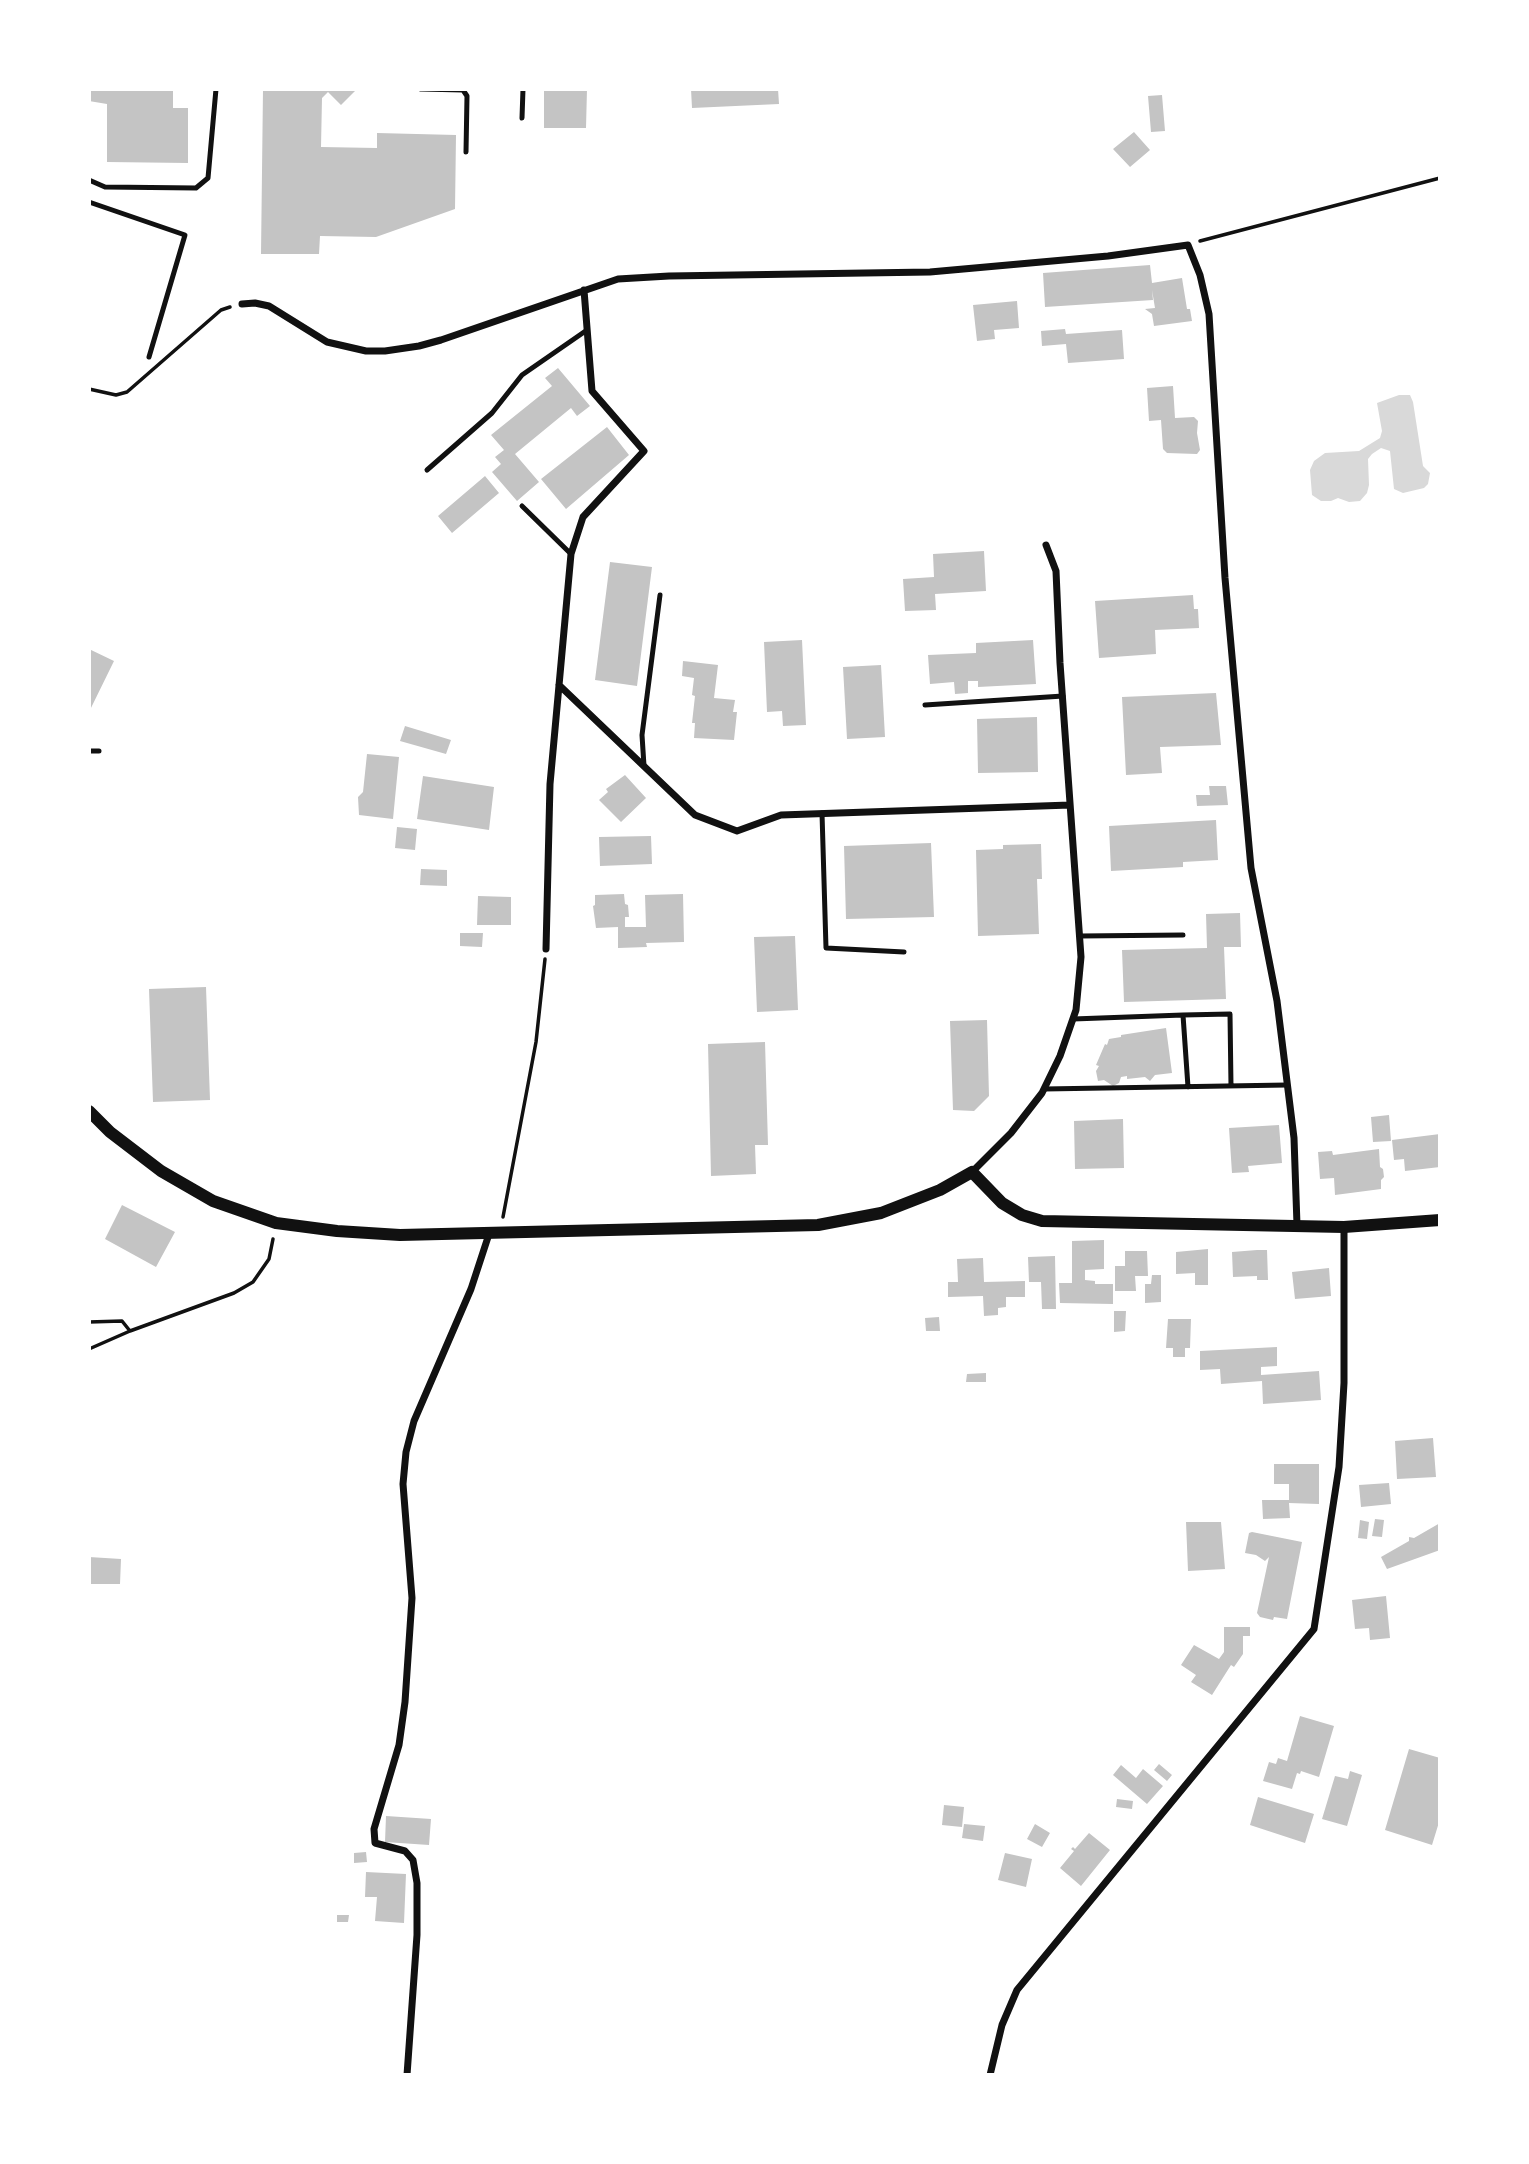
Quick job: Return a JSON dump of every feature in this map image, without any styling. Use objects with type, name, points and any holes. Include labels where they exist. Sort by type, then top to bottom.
[{"type":"street","points":[[242,304],[269,306],[327,342],[366,351],[385,351],[441,340],[618,279],[669,275],[930,272],[1108,256],[1188,245],[1200,275],[1209,314],[1225,578],[1251,868],[1277,1002],[1294,1138],[1297,1225]]},
{"type":"street","points":[[546,949],[550,784],[571,554],[583,517],[644,451],[592,391],[584,290]]},
{"type":"street","points":[[89,1111],[110,1132],[161,1171],[213,1201],[276,1223],[337,1231],[400,1235],[818,1225],[881,1213],[940,1190],[972,1172],[1011,1133],[1044,1089],[1060,1056],[1076,1010],[1082,957],[1056,571],[1046,545]]},
{"type":"street","points":[[559,685],[695,815],[737,831],[781,815],[1070,805]]},
{"type":"street","points":[[972,1172],[1002,1203],[1022,1215],[1042,1221],[1344,1227],[1440,1220]]},
{"type":"street","points":[[990,2075],[1002,2025],[1017,1990],[1314,1629],[1339,1466],[1344,1383],[1344,1227]]},
{"type":"street","points":[[407,2075],[417,1935],[417,1884],[412,1860],[405,1851],[375,1843],[374,1829],[399,1745],[406,1691],[412,1598],[403,1484],[406,1452],[414,1421],[495,1233]]},
{"type":"lane","points":[[89,180],[105,187],[196,188],[208,178],[216,89]]},
{"type":"lane","points":[[421,89],[463,90],[467,96],[466,152]]},
{"type":"lane","points":[[522,118],[523,89]]},
{"type":"lane","points":[[89,202],[185,235],[149,356]]},
{"type":"lane","points":[[427,470],[492,413],[522,375],[587,330]]},
{"type":"lane","points":[[522,506],[571,554]]},
{"type":"lane","points":[[644,766],[642,734],[660,595]]},
{"type":"lane","points":[[925,705],[1063,696]]},
{"type":"lane","points":[[89,751],[99,751]]},
{"type":"lane","points":[[822,813],[826,948],[904,952]]},
{"type":"lane","points":[[1080,936],[1183,934]]},
{"type":"lane","points":[[1183,1014],[1188,1087]]},
{"type":"lane","points":[[1073,1019],[1230,1014],[1231,1086]]},
{"type":"lane","points":[[1044,1089],[1287,1085]]},
{"type":"path","points":[[1188,245],[1440,178]]},
{"type":"path","points":[[89,389],[116,395],[127,392],[221,310],[242,304]]},
{"type":"path","points":[[495,1233],[503,1212],[537,1042],[546,949]]},
{"type":"path","points":[[89,1349],[234,1293],[253,1282],[269,1259],[276,1223]]},
{"type":"path","points":[[89,1322],[122,1321],[130,1331]]},
{"type":"shaded area","points":[[1399,395],[1410,395],[1413,402],[1423,466],[1430,473],[1428,484],[1424,488],[1403,493],[1394,489],[1390,451],[1381,448],[1368,459],[1369,485],[1367,493],[1360,501],[1349,502],[1338,498],[1321,501],[1312,495],[1310,470],[1314,461],[1325,453],[1359,451],[1380,438],[1382,431],[1377,403]]},
{"type":"building","points":[[89,89],[173,89],[173,108],[188,108],[188,163],[107,162],[107,104],[89,101]]},
{"type":"building","points":[[263,89],[357,89],[341,105],[328,92],[322,98],[321,147],[377,148],[377,133],[456,135],[455,209],[376,237],[320,236],[319,254],[261,254]]},
{"type":"building","points":[[544,89],[587,89],[586,128],[544,128]]},
{"type":"building","points":[[691,89],[778,89],[779,104],[692,108]]},
{"type":"building","points":[[1162,95],[1165,131],[1151,132],[1148,96]]},
{"type":"building","points":[[1134,132],[1150,150],[1130,167],[1113,149]]},
{"type":"building","points":[[1150,265],[1152,283],[1182,278],[1187,309],[1190,309],[1192,321],[1154,326],[1152,314],[1145,309],[1155,308],[1152,290],[1153,300],[1045,307],[1043,273]]},
{"type":"building","points":[[1017,301],[1019,328],[994,330],[995,339],[977,341],[973,305]]},
{"type":"building","points":[[1065,329],[1066,334],[1122,330],[1124,359],[1068,363],[1066,344],[1042,346],[1041,331]]},
{"type":"building","points":[[558,368],[590,406],[577,416],[571,408],[515,454],[539,482],[517,501],[492,472],[501,464],[495,457],[504,450],[491,435],[552,386],[545,378]]},
{"type":"building","points":[[1173,386],[1175,418],[1194,417],[1198,421],[1200,450],[1197,454],[1167,453],[1163,449],[1161,420],[1149,421],[1147,388]]},
{"type":"building","points":[[607,427],[629,455],[566,509],[541,479]]},
{"type":"building","points":[[485,476],[499,493],[452,533],[438,516]]},
{"type":"building","points":[[984,551],[986,591],[935,594],[936,610],[905,611],[903,579],[934,577],[933,554]]},
{"type":"building","points":[[610,562],[652,567],[637,686],[595,680]]},
{"type":"building","points":[[1193,595],[1194,609],[1198,609],[1199,628],[1155,630],[1156,654],[1099,658],[1095,601]]},
{"type":"building","points":[[802,640],[806,725],[783,726],[782,711],[767,712],[764,642]]},
{"type":"building","points":[[1033,640],[1036,684],[978,687],[978,681],[968,681],[968,693],[955,694],[954,682],[930,684],[928,655],[976,653],[976,643]]},
{"type":"building","points":[[89,649],[114,661],[89,712]]},
{"type":"building","points":[[683,661],[718,665],[714,698],[735,700],[733,712],[737,712],[734,740],[694,738],[694,678],[682,676]]},
{"type":"building","points":[[881,665],[885,737],[847,739],[843,667]]},
{"type":"building","points":[[1216,693],[1221,745],[1160,747],[1162,773],[1126,775],[1122,697]]},
{"type":"building","points":[[1037,717],[1038,772],[978,773],[977,719]]},
{"type":"building","points":[[405,726],[451,740],[446,754],[400,741]]},
{"type":"building","points":[[367,754],[399,757],[393,819],[359,815],[358,797],[363,792]]},
{"type":"building","points":[[625,775],[646,798],[621,822],[599,800],[608,792],[606,789]]},
{"type":"building","points":[[423,776],[494,787],[489,830],[417,819]]},
{"type":"building","points":[[1209,786],[1226,786],[1228,805],[1197,806],[1196,795],[1210,795]]},
{"type":"building","points":[[1216,820],[1218,860],[1183,862],[1183,867],[1111,871],[1109,826]]},
{"type":"building","points":[[397,827],[417,829],[415,850],[395,848]]},
{"type":"building","points":[[651,836],[652,864],[600,866],[599,837]]},
{"type":"building","points":[[931,843],[934,917],[846,919],[844,846]]},
{"type":"building","points":[[1041,844],[1042,879],[1037,879],[1039,934],[978,936],[976,850],[1003,849],[1003,845]]},
{"type":"building","points":[[421,869],[447,870],[447,886],[420,885]]},
{"type":"building","points":[[624,894],[629,917],[625,917],[625,927],[646,927],[645,895],[683,894],[684,942],[646,943],[647,947],[618,948],[618,927],[596,928],[593,906],[595,895]]},
{"type":"building","points":[[478,896],[511,897],[511,925],[477,925]]},
{"type":"building","points":[[1240,913],[1241,947],[1224,947],[1226,999],[1124,1002],[1122,950],[1207,948],[1206,914]]},
{"type":"building","points":[[460,933],[483,933],[482,947],[460,946]]},
{"type":"building","points":[[795,936],[798,1010],[757,1012],[754,937]]},
{"type":"building","points":[[206,987],[210,1100],[153,1102],[149,989]]},
{"type":"building","points":[[987,1020],[989,1096],[974,1111],[953,1110],[950,1021]]},
{"type":"building","points":[[1166,1028],[1172,1073],[1155,1075],[1150,1081],[1145,1077],[1121,1077],[1119,1083],[1113,1086],[1104,1080],[1098,1081],[1096,1071],[1099,1066],[1096,1065],[1109,1039]]},
{"type":"building","points":[[765,1042],[768,1145],[755,1145],[756,1174],[711,1176],[708,1044]]},
{"type":"building","points":[[1389,1115],[1391,1141],[1373,1142],[1371,1117]]},
{"type":"building","points":[[1123,1119],[1124,1168],[1075,1169],[1074,1121]]},
{"type":"building","points":[[1279,1125],[1282,1163],[1248,1166],[1249,1172],[1232,1173],[1229,1128]]},
{"type":"building","points":[[1440,1134],[1440,1167],[1405,1171],[1404,1159],[1394,1160],[1392,1140]]},
{"type":"building","points":[[1379,1149],[1380,1167],[1384,1177],[1381,1180],[1381,1189],[1335,1195],[1334,1178],[1320,1179],[1318,1152],[1332,1151],[1333,1155]]},
{"type":"building","points":[[122,1205],[175,1232],[156,1267],[105,1239]]},
{"type":"building","points":[[1104,1240],[1104,1269],[1085,1270],[1085,1280],[1095,1281],[1095,1284],[1113,1284],[1113,1304],[1060,1303],[1059,1283],[1072,1283],[1072,1241]]},
{"type":"building","points":[[1208,1249],[1208,1285],[1195,1285],[1195,1273],[1176,1274],[1176,1252]]},
{"type":"building","points":[[1267,1250],[1268,1280],[1257,1280],[1257,1276],[1233,1277],[1232,1252]]},
{"type":"building","points":[[1125,1251],[1147,1251],[1148,1276],[1135,1276],[1136,1291],[1115,1291],[1115,1266],[1125,1266]]},
{"type":"building","points":[[1055,1256],[1056,1309],[1042,1309],[1041,1282],[1029,1282],[1028,1257]]},
{"type":"building","points":[[983,1258],[984,1282],[1025,1281],[1025,1297],[1006,1297],[1006,1307],[998,1308],[998,1315],[984,1316],[983,1296],[948,1297],[948,1282],[958,1282],[957,1259]]},
{"type":"building","points":[[1329,1268],[1331,1296],[1295,1299],[1292,1272]]},
{"type":"building","points":[[1152,1275],[1161,1275],[1161,1302],[1145,1303],[1145,1284],[1151,1284]]},
{"type":"building","points":[[1114,1311],[1126,1311],[1125,1331],[1114,1332]]},
{"type":"building","points":[[939,1317],[940,1331],[926,1331],[925,1318]]},
{"type":"building","points":[[1168,1319],[1191,1319],[1190,1348],[1185,1348],[1185,1357],[1173,1357],[1173,1348],[1166,1348]]},
{"type":"building","points":[[1277,1347],[1277,1366],[1261,1367],[1261,1375],[1319,1371],[1321,1400],[1263,1404],[1262,1381],[1221,1384],[1220,1369],[1200,1370],[1200,1351]]},
{"type":"building","points":[[986,1373],[986,1382],[966,1382],[967,1374]]},
{"type":"building","points":[[1433,1438],[1436,1477],[1397,1479],[1395,1441]]},
{"type":"building","points":[[1274,1464],[1319,1464],[1319,1504],[1289,1503],[1290,1518],[1263,1519],[1262,1500],[1289,1500],[1289,1484],[1274,1484]]},
{"type":"building","points":[[1389,1483],[1391,1504],[1361,1507],[1359,1485]]},
{"type":"building","points":[[1375,1519],[1384,1520],[1382,1537],[1372,1536]]},
{"type":"building","points":[[1360,1520],[1369,1522],[1367,1539],[1358,1538]]},
{"type":"building","points":[[1186,1522],[1221,1522],[1225,1569],[1188,1571]]},
{"type":"building","points":[[1440,1523],[1440,1550],[1387,1569],[1381,1557],[1409,1541],[1409,1537],[1414,1538]]},
{"type":"building","points":[[1249,1533],[1302,1542],[1287,1619],[1274,1617],[1273,1620],[1260,1617],[1257,1613],[1269,1557],[1265,1561],[1256,1555],[1245,1553]]},
{"type":"building","points":[[89,1557],[121,1559],[120,1584],[89,1584]]},
{"type":"building","points":[[1386,1596],[1390,1638],[1370,1640],[1369,1628],[1355,1629],[1352,1600]]},
{"type":"building","points":[[1224,1627],[1250,1627],[1250,1636],[1243,1636],[1243,1654],[1234,1667],[1231,1665],[1212,1695],[1191,1682],[1196,1675],[1181,1665],[1194,1645],[1219,1659],[1224,1652]]},
{"type":"building","points":[[1300,1716],[1334,1726],[1319,1777],[1301,1771],[1300,1774],[1297,1773],[1292,1789],[1263,1781],[1269,1762],[1276,1764],[1278,1758],[1287,1761]]},
{"type":"building","points":[[1409,1749],[1440,1758],[1440,1819],[1432,1845],[1385,1830]]},
{"type":"building","points":[[1159,1764],[1172,1775],[1167,1781],[1154,1770]]},
{"type":"building","points":[[1121,1765],[1136,1778],[1143,1769],[1163,1786],[1147,1804],[1113,1775]]},
{"type":"building","points":[[1350,1771],[1362,1775],[1347,1826],[1322,1819],[1335,1776],[1348,1779]]},
{"type":"building","points":[[1258,1797],[1314,1814],[1305,1843],[1250,1825]]},
{"type":"building","points":[[1117,1799],[1133,1801],[1132,1809],[1116,1807]]},
{"type":"building","points":[[944,1805],[964,1807],[962,1827],[942,1825]]},
{"type":"building","points":[[386,1816],[431,1819],[429,1845],[385,1842]]},
{"type":"building","points":[[964,1824],[985,1826],[983,1841],[962,1838]]},
{"type":"building","points":[[1035,1824],[1050,1833],[1042,1847],[1027,1839]]},
{"type":"building","points":[[1089,1833],[1110,1850],[1081,1886],[1060,1868],[1074,1851],[1071,1849],[1075,1849]]},
{"type":"building","points":[[366,1852],[367,1862],[354,1863],[354,1853]]},
{"type":"building","points":[[1005,1853],[1032,1859],[1026,1887],[998,1880]]},
{"type":"building","points":[[366,1872],[406,1874],[404,1923],[375,1921],[377,1897],[365,1897]]},
{"type":"building","points":[[337,1915],[349,1915],[348,1922],[337,1922]]}]
